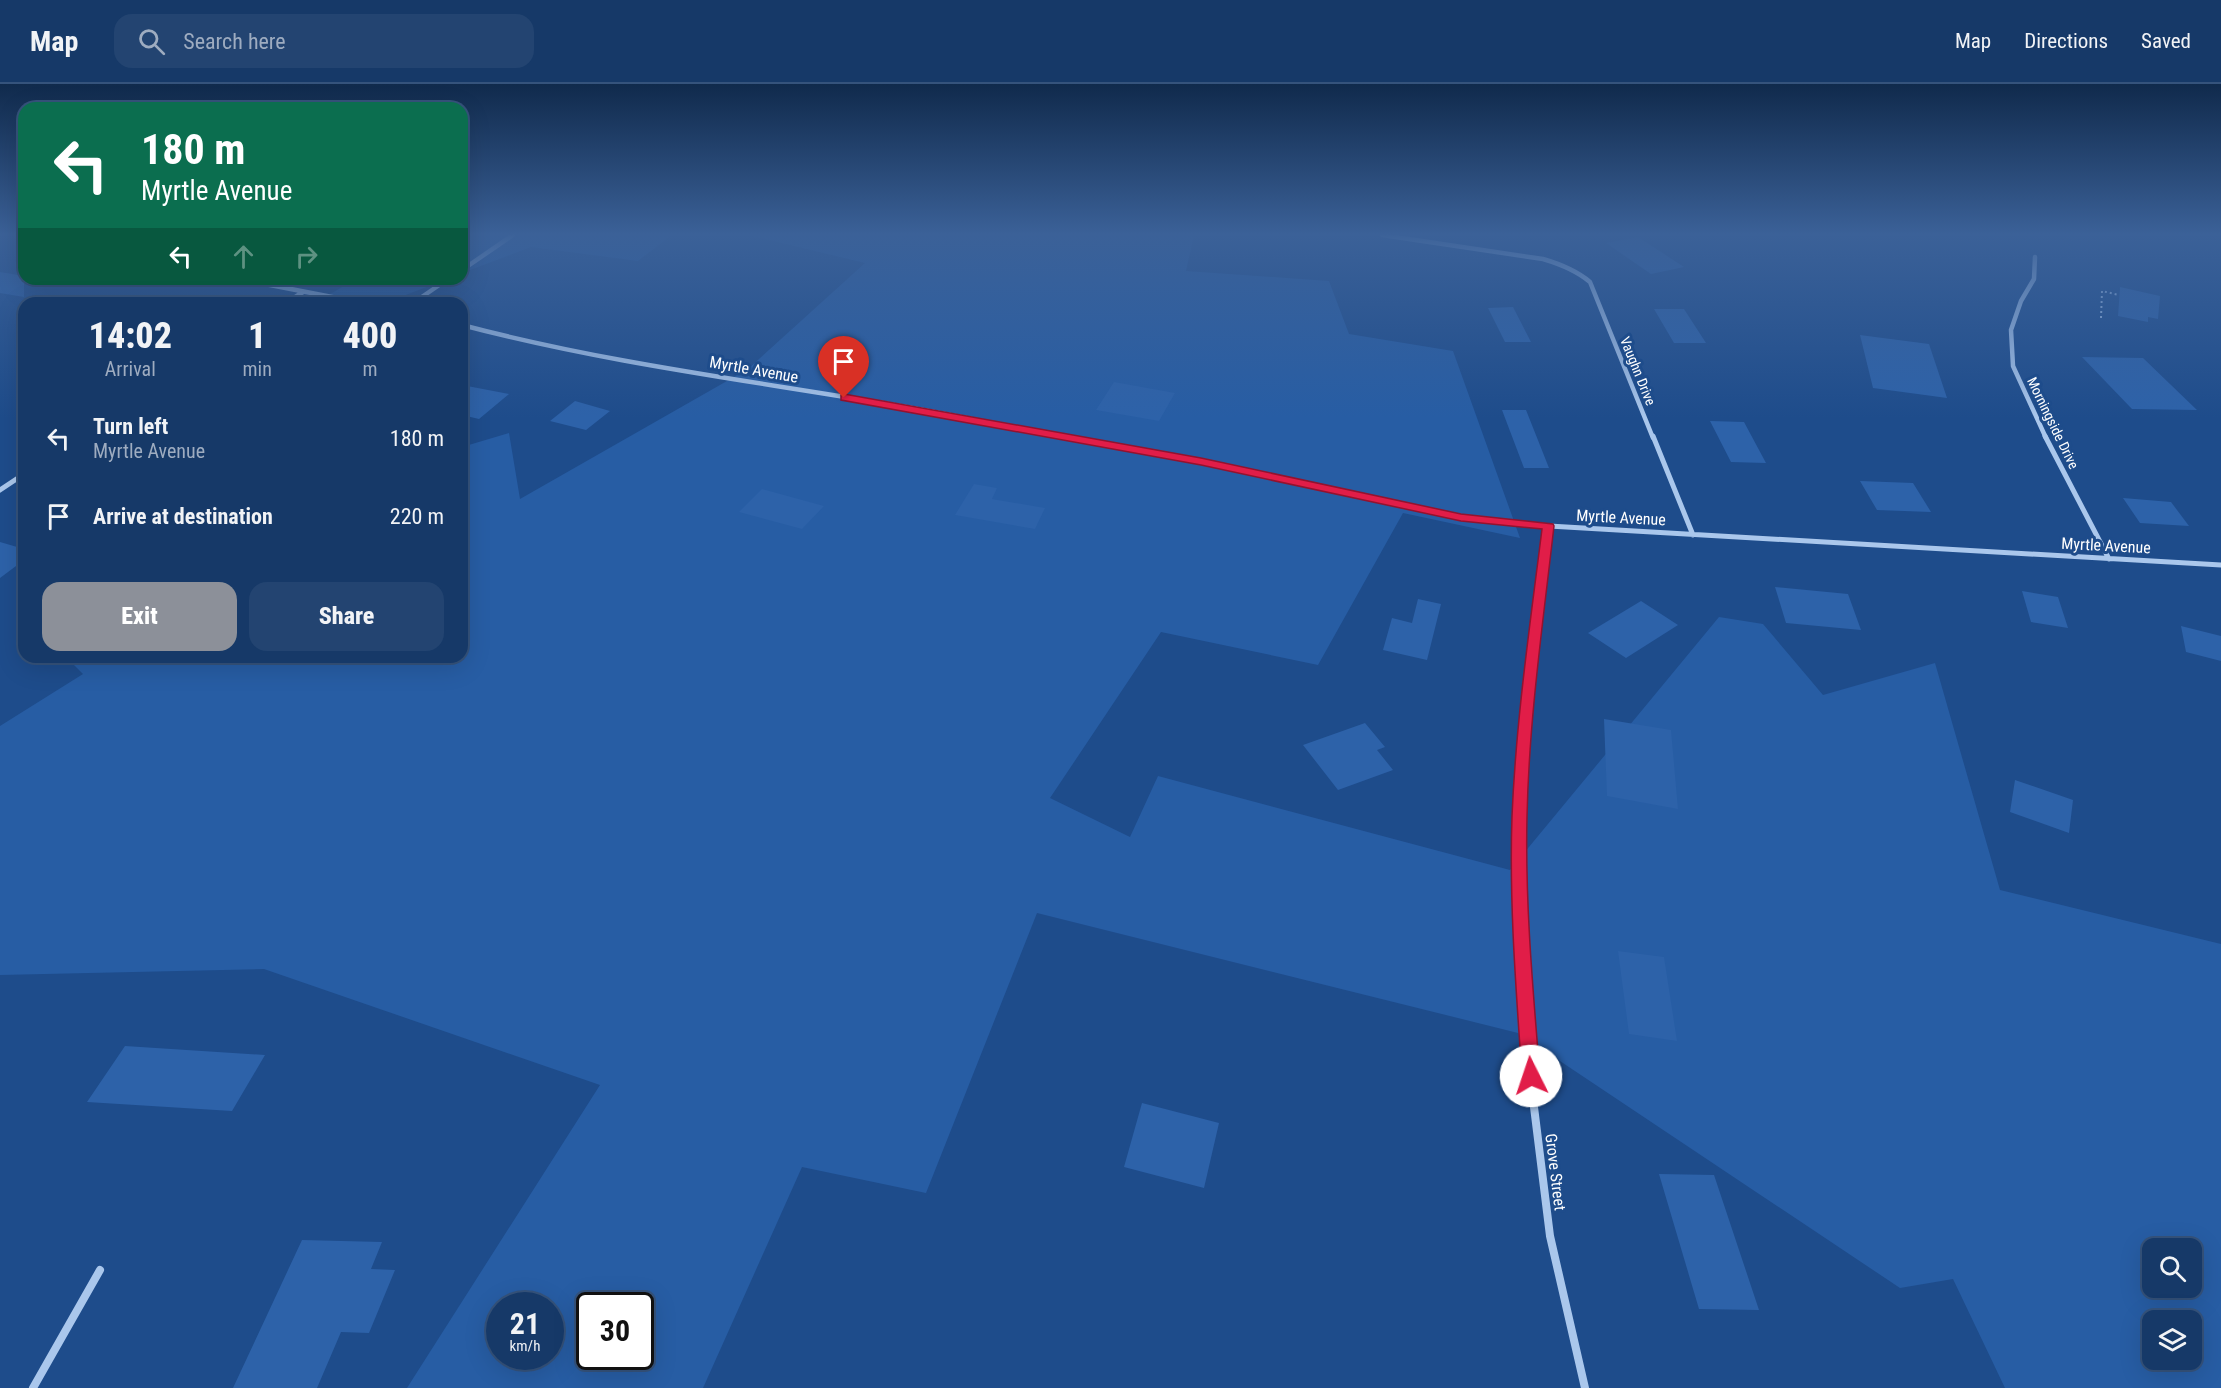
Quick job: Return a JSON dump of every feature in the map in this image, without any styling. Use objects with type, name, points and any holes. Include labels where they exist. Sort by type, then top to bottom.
[{"type":"street","name":"Vaughn Drive","points":[[1596,296],[1693,535]]},
{"type":"street","name":"Morningside Drive","points":[[2024,296],[2011,330],[2013,366],[2031,410],[2109,558]]},
{"type":"street","name":"Myrtle Avenue","points":[[468,326],[567,350],[889,404],[1189,459],[1461,518],[1693,535],[2221,565]]},
{"type":"street","points":[[0,490],[18,478]]},
{"type":"street","name":"Grove Street","points":[[1549,526],[1526,710],[1520,817],[1521,944],[1533,1098],[1550,1236],[1585,1388]]},
{"type":"street","points":[[33,1388],[100,1270]]},
{"type":"path","points":[[2101,318],[2102,296]]},
{"type":"shaded area","points":[[327,296],[403,296],[400,297],[325,297]]},
{"type":"shaded area","points":[[829,296],[1335,296],[1349,334],[1453,351],[1520,538],[1403,513],[1318,665],[1161,632],[1050,798],[1130,837],[1158,776],[1510,870],[1719,617],[1763,624],[1823,695],[1935,663],[2000,890],[2221,944],[2221,1388],[2005,1388],[1953,1279],[1900,1288],[1518,1033],[1037,913],[926,1193],[802,1167],[703,1388],[407,1388],[600,1085],[264,969],[0,975],[0,726],[83,674],[72,663],[468,663],[468,445],[509,433],[520,499],[748,369]]},
{"type":"building","points":[[2119,296],[2160,296],[2158,319],[2148,317],[2148,322],[2118,316]]},
{"type":"building","points":[[1513,307],[1531,342],[1505,342],[1488,308]]},
{"type":"building","points":[[1654,309],[1684,309],[1706,343],[1674,343]]},
{"type":"building","points":[[1860,335],[1929,344],[1947,398],[1873,388]]},
{"type":"building","points":[[2082,357],[2143,358],[2197,410],[2132,409]]},
{"type":"building","points":[[1114,382],[1175,393],[1159,421],[1096,410]]},
{"type":"building","points":[[468,386],[509,394],[479,419],[468,416]]},
{"type":"building","points":[[575,401],[610,411],[586,430],[550,421]]},
{"type":"building","points":[[1502,410],[1526,410],[1549,468],[1524,468]]},
{"type":"building","points":[[1710,421],[1744,422],[1766,463],[1731,462]]},
{"type":"building","points":[[1860,481],[1913,483],[1931,512],[1877,510]]},
{"type":"building","points":[[974,484],[997,488],[992,499],[1045,508],[1035,529],[955,515]]},
{"type":"building","points":[[762,489],[824,506],[802,529],[739,512]]},
{"type":"building","points":[[2123,498],[2171,502],[2189,526],[2140,523]]},
{"type":"building","points":[[0,542],[18,547],[18,564],[0,578]]},
{"type":"building","points":[[1775,587],[1848,594],[1861,630],[1786,623]]},
{"type":"building","points":[[2022,591],[2058,597],[2068,628],[2031,622]]},
{"type":"building","points":[[1418,599],[1441,604],[1427,660],[1383,650],[1392,618],[1412,623]]},
{"type":"building","points":[[1641,601],[1678,625],[1626,658],[1588,633]]},
{"type":"building","points":[[2181,626],[2221,636],[2221,661],[2186,652]]},
{"type":"building","points":[[1604,719],[1671,730],[1678,809],[1607,796]]},
{"type":"building","points":[[1365,723],[1385,747],[1377,750],[1393,770],[1338,790],[1303,745]]},
{"type":"building","points":[[2015,780],[2073,800],[2069,833],[2010,812]]},
{"type":"building","points":[[1618,951],[1664,957],[1677,1041],[1629,1034]]},
{"type":"building","points":[[125,1046],[265,1055],[232,1111],[87,1102]]},
{"type":"building","points":[[1142,1103],[1219,1123],[1204,1188],[1124,1167]]},
{"type":"building","points":[[1659,1174],[1714,1175],[1759,1310],[1699,1309]]},
{"type":"building","points":[[302,1240],[382,1242],[371,1269],[395,1270],[369,1333],[341,1332],[317,1388],[233,1388]]},
{"type":"route","points":[[844,398],[889,404],[1201,462],[1461,518],[1549,526],[1526,710],[1520,817],[1521,944],[1531,1076]]}]
